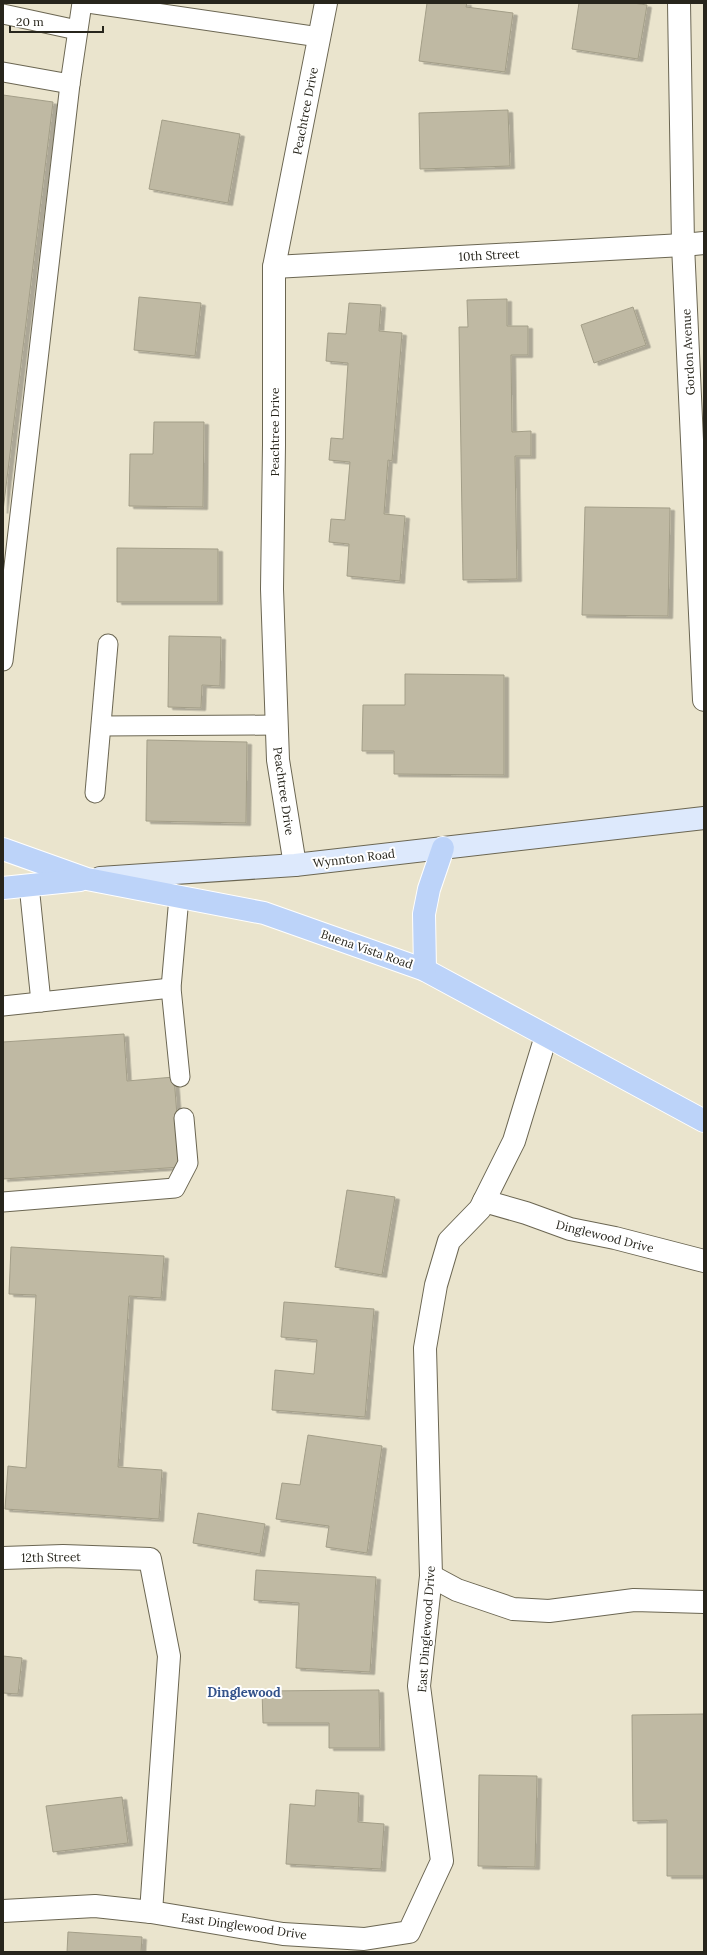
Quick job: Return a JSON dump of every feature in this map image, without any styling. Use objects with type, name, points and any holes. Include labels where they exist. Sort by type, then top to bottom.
[{"type":"main road","name":"Wynnton Road","points":[[3,888],[87,879],[295,865],[704,818]]},
{"type":"main road","points":[[425,970],[424,914],[428,889],[442,848]]},
{"type":"main road","name":"Buena Vista Road","points":[[3,850],[87,879],[264,913],[425,970],[704,1121]]},
{"type":"street","name":"Peachtree Drive","points":[[295,865],[278,760],[272,589],[274,267],[326,3]]},
{"type":"street","name":"Gordon Avenue","points":[[679,3],[694,244],[704,700]]},
{"type":"street","name":"10th Street","points":[[274,267],[694,244]]},
{"type":"street","name":"East Dinglewood Drive","points":[[3,1911],[95,1906],[151,1912],[283,1934],[364,1939],[409,1932],[442,1861],[419,1686],[431,1576],[425,1348],[436,1285],[449,1241],[480,1209],[514,1141],[546,1036]]},
{"type":"street","name":"Dinglewood Drive","points":[[484,1201],[526,1213],[570,1230],[615,1238],[704,1261]]},
{"type":"street","name":"12th Street","points":[[3,1558],[99,1557],[150,1559],[169,1656],[151,1912]]},
{"type":"street","points":[[431,1576],[457,1590],[514,1609],[549,1611],[634,1600],[704,1602]]},
{"type":"lane","points":[[3,661],[70,84],[82,3]]},
{"type":"lane","points":[[88,3],[319,37]]},
{"type":"lane","points":[[3,14],[77,30]]},
{"type":"lane","points":[[3,72],[70,84]]},
{"type":"lane","points":[[95,793],[108,644]]},
{"type":"lane","points":[[102,726],[277,725]]},
{"type":"lane","points":[[29,885],[42,1002]]},
{"type":"lane","points":[[179,897],[171,988],[180,1077]]},
{"type":"lane","points":[[3,1006],[171,988]]},
{"type":"lane","points":[[3,1202],[174,1188],[188,1163],[184,1118]]},
{"type":"building","points":[[427,3],[467,3],[466,7],[513,13],[505,72],[419,61]]},
{"type":"building","points":[[579,3],[633,3],[647,5],[638,59],[572,49]]},
{"type":"building","points":[[3,95],[53,102],[3,511]]},
{"type":"building","points":[[508,110],[510,166],[420,169],[419,113]]},
{"type":"building","points":[[162,120],[240,134],[228,203],[149,189]]},
{"type":"building","points":[[139,297],[201,303],[195,356],[134,350]]},
{"type":"building","points":[[507,299],[507,326],[528,326],[528,355],[511,355],[512,432],[531,431],[531,456],[515,456],[517,579],[463,580],[459,327],[468,327],[467,300]]},
{"type":"building","points":[[349,303],[381,305],[379,331],[402,333],[392,461],[388,460],[384,514],[405,516],[400,581],[347,576],[349,544],[329,542],[331,519],[345,520],[350,462],[329,460],[331,438],[343,439],[348,363],[326,361],[328,333],[346,334]]},
{"type":"building","points":[[633,307],[646,345],[594,363],[581,325]]},
{"type":"building","points":[[154,422],[204,422],[203,507],[129,506],[130,454],[153,454]]},
{"type":"building","points":[[585,507],[670,508],[668,616],[582,615]]},
{"type":"building","points":[[117,548],[218,549],[218,602],[117,602]]},
{"type":"building","points":[[169,636],[221,637],[220,686],[202,685],[201,708],[168,707]]},
{"type":"building","points":[[405,674],[504,675],[504,775],[394,774],[394,751],[362,751],[363,705],[405,705]]},
{"type":"building","points":[[147,740],[247,742],[246,823],[146,821]]},
{"type":"building","points":[[124,1034],[127,1081],[174,1077],[181,1167],[3,1179],[3,1042]]},
{"type":"building","points":[[347,1190],[395,1197],[382,1275],[335,1267]]},
{"type":"building","points":[[11,1247],[164,1256],[161,1298],[129,1296],[118,1467],[162,1470],[159,1519],[5,1509],[8,1466],[26,1468],[36,1295],[9,1294]]},
{"type":"building","points":[[284,1302],[374,1309],[365,1417],[272,1410],[275,1370],[314,1374],[317,1340],[281,1337]]},
{"type":"building","points":[[308,1435],[382,1446],[367,1553],[326,1547],[329,1526],[276,1519],[282,1483],[300,1485]]},
{"type":"building","points":[[198,1513],[265,1524],[260,1554],[193,1543]]},
{"type":"building","points":[[256,1570],[376,1577],[370,1672],[296,1668],[299,1603],[254,1600]]},
{"type":"building","points":[[3,1656],[22,1658],[18,1694],[3,1693]]},
{"type":"building","points":[[379,1690],[380,1748],[329,1748],[329,1723],[263,1723],[262,1691]]},
{"type":"building","points":[[704,1714],[704,1876],[667,1876],[667,1820],[633,1821],[632,1715]]},
{"type":"building","points":[[479,1775],[537,1776],[535,1867],[478,1866]]},
{"type":"building","points":[[316,1790],[359,1793],[358,1822],[384,1824],[381,1869],[286,1864],[290,1804],[315,1806]]},
{"type":"building","points":[[122,1797],[128,1843],[53,1852],[46,1806]]},
{"type":"building","points":[[68,1932],[142,1937],[141,1952],[67,1952]]},
{"type":"district","name":"Dinglewood","points":[[244,1692]]}]
